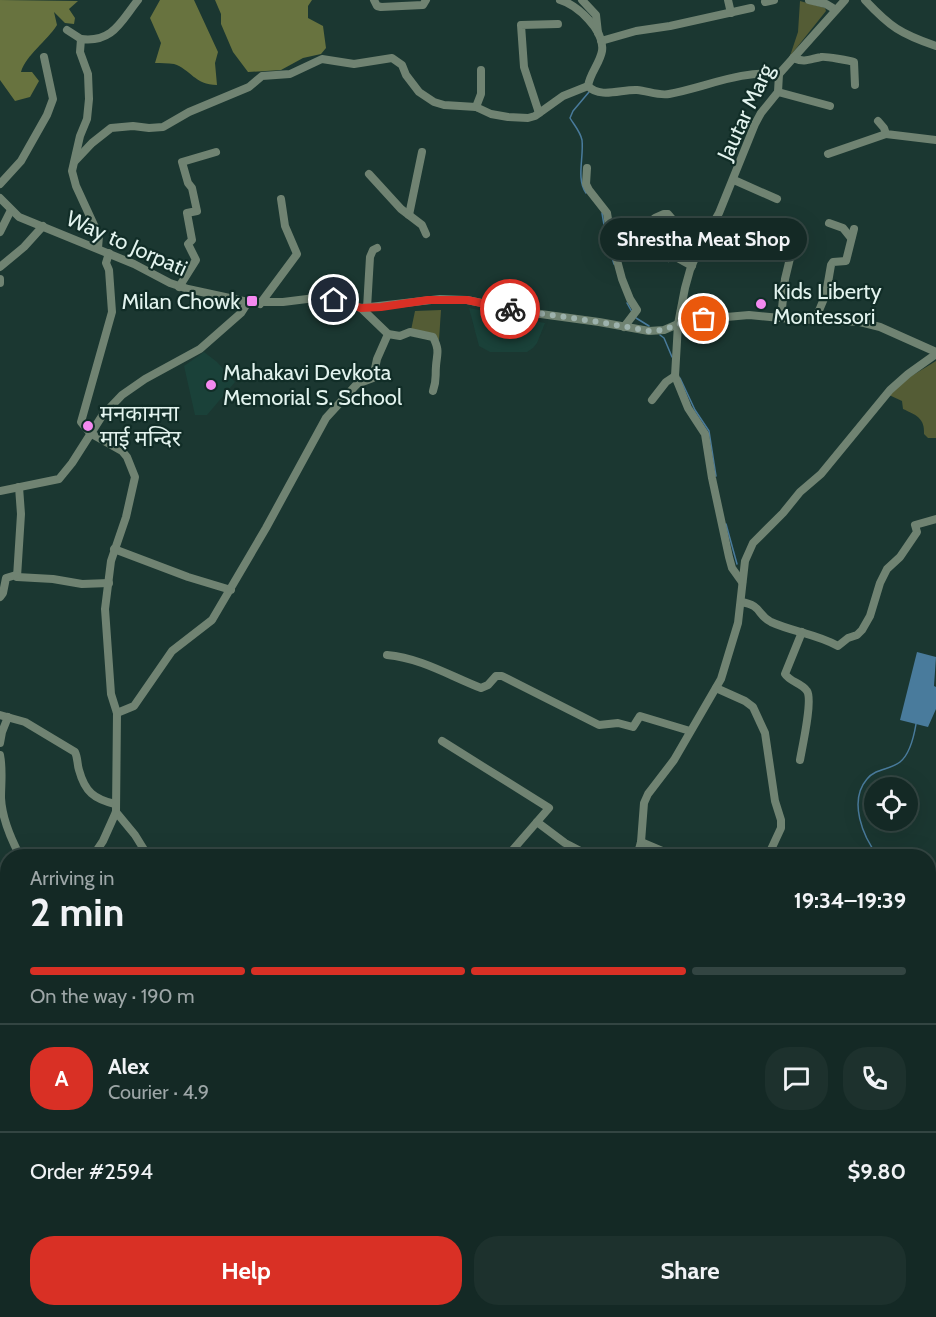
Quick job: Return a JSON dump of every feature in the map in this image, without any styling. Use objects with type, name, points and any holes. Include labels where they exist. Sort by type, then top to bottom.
[{"type":"street","points":[[67,30],[81,39],[95,41],[108,35],[121,23],[138,0]]},
{"type":"street","points":[[374,0],[377,6],[381,7],[423,5],[426,0]]},
{"type":"street","points":[[560,0],[579,9],[599,37]]},
{"type":"street","points":[[75,161],[111,128],[163,127],[189,112],[249,87],[262,76],[290,74],[322,59],[354,64],[392,58],[402,65],[412,84],[427,98],[444,105],[476,107],[491,114],[528,118],[563,96],[588,86],[602,53],[596,15],[582,0]]},
{"type":"street","points":[[728,0],[731,13]]},
{"type":"street","points":[[809,0],[826,4],[836,10]]},
{"type":"street","name":"Jautar Marg","points":[[742,582],[732,568],[729,557],[705,434],[688,408],[675,376],[678,324],[692,266],[734,180],[754,124],[778,92],[779,74],[845,0]]},
{"type":"street","points":[[865,0],[882,19],[897,30],[936,46]]},
{"type":"street","points":[[599,37],[670,26],[751,8]]},
{"type":"street","points":[[539,113],[524,67],[521,24],[558,24]]},
{"type":"street","points":[[81,39],[80,52],[88,74],[89,99],[87,119],[80,136],[72,171],[76,186],[99,236],[98,248]]},
{"type":"street","points":[[0,184],[21,161],[47,115],[53,99],[44,57]]},
{"type":"street","points":[[793,58],[801,62],[826,57],[852,61],[854,62],[855,85]]},
{"type":"street","points":[[476,107],[481,94],[481,70]]},
{"type":"street","points":[[588,86],[612,93],[632,90],[668,94],[721,80],[765,73],[779,74]]},
{"type":"street","points":[[778,92],[830,106]]},
{"type":"street","points":[[878,121],[884,128],[885,134]]},
{"type":"street","points":[[828,154],[885,134],[936,140]]},
{"type":"street","points":[[179,287],[196,260],[188,244],[192,240],[187,213],[197,211],[192,188],[188,183],[182,162],[216,152]]},
{"type":"street","points":[[409,214],[422,152]]},
{"type":"street","points":[[587,168],[586,184],[607,213],[616,259],[630,298],[637,308],[624,327]]},
{"type":"street","points":[[369,174],[400,209],[422,225],[426,234]]},
{"type":"street","points":[[734,180],[777,199]]},
{"type":"street","name":"Way to Jorpati","points":[[0,198],[19,217],[98,248],[179,287],[248,302],[323,297],[364,308]]},
{"type":"street","points":[[260,303],[297,254],[285,226],[281,199]]},
{"type":"street","points":[[0,232],[11,210]]},
{"type":"street","points":[[692,266],[674,256],[669,258],[655,218],[668,214],[674,221],[705,238]]},
{"type":"street","points":[[815,320],[827,291],[831,265],[833,262],[846,261],[853,234],[829,223]]},
{"type":"street","points":[[0,267],[24,247],[43,226]]},
{"type":"street","points":[[377,248],[373,250],[370,257],[364,308],[388,334],[400,336],[410,332],[434,337],[438,354],[437,377],[433,391]]},
{"type":"street","points":[[781,318],[785,279],[792,250]]},
{"type":"street","points":[[98,849],[104,841],[115,808],[117,713],[111,694],[105,609],[111,561],[126,517],[135,477],[122,451],[90,433],[81,422],[112,312],[109,270],[106,263],[109,253]]},
{"type":"street","points":[[364,308],[432,299],[467,300],[526,312],[649,331],[664,330],[678,324],[704,319],[749,315],[860,322],[880,327],[936,353],[890,390],[820,474],[800,492],[753,543],[745,561],[734,640],[716,688],[674,760],[644,803],[639,849]]},
{"type":"street","points":[[0,491],[59,479],[102,416],[122,395],[145,379],[200,349],[242,313],[248,302]]},
{"type":"street","points":[[117,713],[134,706],[172,651],[212,620],[231,590],[326,418],[357,384],[373,378],[377,359],[388,334]]},
{"type":"street","points":[[652,400],[666,382],[675,376]]},
{"type":"street","points":[[16,574],[21,514],[19,487]]},
{"type":"street","points":[[741,602],[752,604],[771,622],[824,638],[838,646],[848,638],[857,635],[870,616],[879,583],[887,569],[900,556],[917,532],[915,525],[936,519]]},
{"type":"street","points":[[114,549],[231,590]]},
{"type":"street","points":[[16,574],[17,577],[26,579],[44,578],[82,584],[109,583]]},
{"type":"street","points":[[0,597],[6,578],[16,574]]},
{"type":"street","points":[[800,760],[806,732],[809,694],[804,687],[787,678],[785,674],[802,632]]},
{"type":"street","points":[[387,655],[402,656],[440,669],[481,688],[488,685],[496,676],[502,676],[599,725],[618,723],[633,727],[640,716],[690,731]]},
{"type":"street","points":[[716,688],[753,707],[765,734],[775,801],[781,820],[781,828],[771,849]]},
{"type":"street","points":[[0,743],[4,716],[25,722],[75,752],[78,758],[78,768],[87,789],[96,798],[115,808],[144,849]]},
{"type":"street","points":[[442,741],[549,808],[513,849]]},
{"type":"street","points":[[0,755],[3,766],[2,805],[17,849]]},
{"type":"street","points":[[537,822],[577,849]]},
{"type":"street","points":[[641,842],[658,849]]},
{"type":"shaded area","points":[[800,1],[825,8],[826,11],[790,56],[798,32]]},
{"type":"shaded area","points":[[469,308],[545,323],[537,343],[527,352],[490,352],[479,346]]},
{"type":"shaded area","points":[[441,310],[439,340],[410,335],[415,311]]},
{"type":"shaded area","name":"Mahakavi Devkota Memorial S. School","points":[[204,352],[217,362],[235,382],[207,415],[195,415],[184,366]]},
{"type":"shaded area","points":[[936,361],[936,438],[928,438],[924,434],[923,424],[919,418],[903,409],[902,401],[889,395],[900,383]]},
{"type":"green space","points":[[0,0],[78,1],[69,9],[75,18],[74,24],[65,23],[54,12],[57,25],[27,60],[21,72],[32,72],[39,81],[30,97],[15,101],[0,80]]},
{"type":"green space","points":[[160,0],[194,0],[218,52],[215,63],[217,85],[198,80],[180,66],[155,63],[161,43],[150,18]]},
{"type":"green space","points":[[215,0],[312,0],[308,6],[308,18],[323,26],[326,48],[321,54],[303,58],[281,70],[248,72],[233,52],[221,24],[221,14]]},
{"type":"water","points":[[917,652],[936,657],[934,686],[936,687],[936,709],[928,727],[900,720]]},
{"type":"waterway","points":[[586,193],[581,181],[582,140],[570,118],[589,92]]},
{"type":"waterway","points":[[602,213],[614,264]]},
{"type":"waterway","points":[[627,303],[632,312]]},
{"type":"waterway","points":[[636,318],[649,326]]},
{"type":"waterway","points":[[660,335],[664,338],[672,357]]},
{"type":"waterway","points":[[680,378],[695,410],[709,431],[716,476]]},
{"type":"waterway","points":[[726,524],[737,564]]},
{"type":"waterway","points":[[873,849],[860,819],[858,808],[861,788],[871,775],[896,765],[903,759],[911,744],[916,724]]},
{"type":"way so far","points":[[510,309],[649,331],[664,330],[678,324],[704,319]]},
{"type":"place","name":"Milan Chowk","points":[[252,301]]},
{"type":"place","name":"Kids Liberty Montessori","points":[[761,304]]},
{"type":"place","name":"Shrestha Meat Shop","points":[[704,319]]},
{"type":"place","name":"Mahakavi Devkota Memorial S. School","points":[[211,385]]},
{"type":"place","name":"मनकामना माई मन्दिर","points":[[88,426]]},
{"type":"route","points":[[334,300],[361,308],[441,299],[467,300],[510,309]]}]
